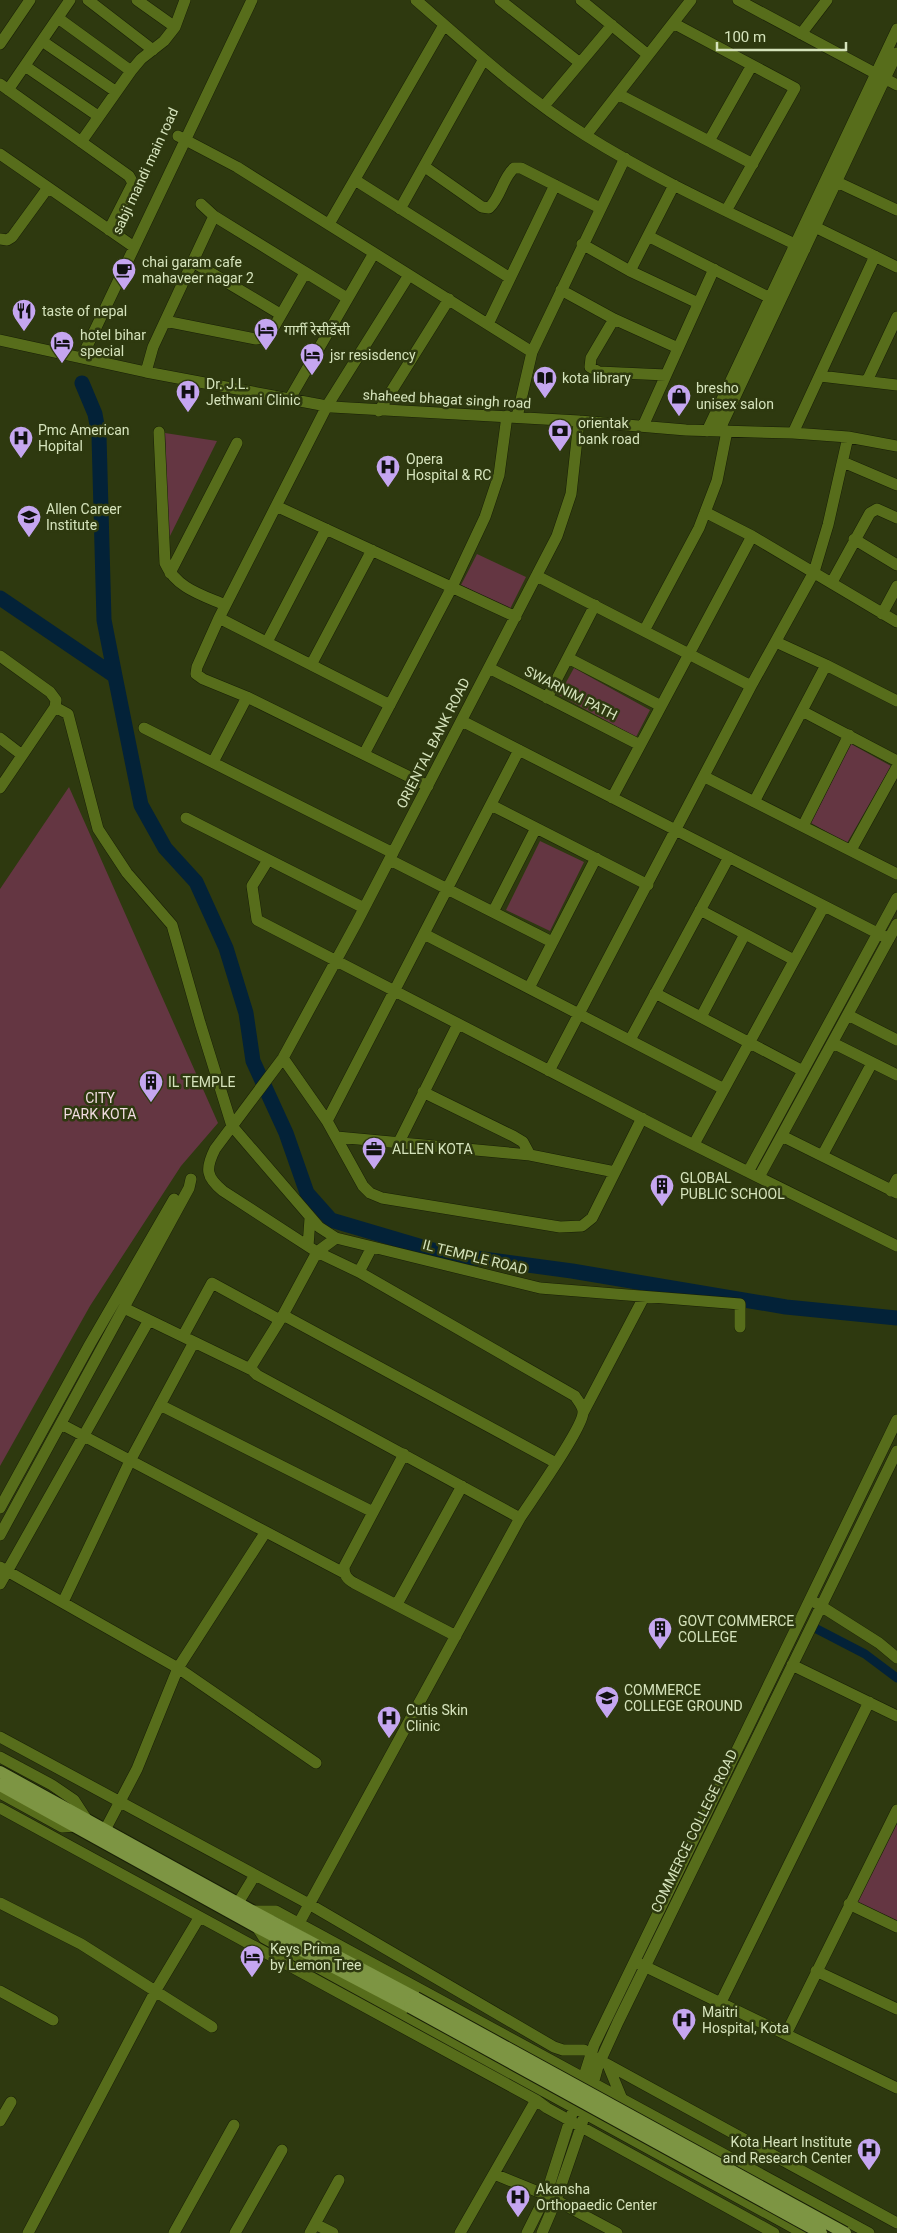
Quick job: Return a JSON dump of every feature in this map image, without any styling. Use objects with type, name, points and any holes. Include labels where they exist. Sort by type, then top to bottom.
[{"type":"main road","points":[[0,1772],[49,1806]]},
{"type":"main road","points":[[0,1785],[49,1806],[82,1823],[257,1927],[413,2002],[845,2233]]},
{"type":"main road","points":[[82,1823],[105,1830],[238,1903],[821,2233]]},
{"type":"street","points":[[0,44],[30,0]]},
{"type":"street","points":[[70,0],[25,66],[4,87],[129,176],[133,182],[109,230]]},
{"type":"street","points":[[88,0],[153,50]]},
{"type":"street","points":[[137,0],[175,27]]},
{"type":"street","points":[[81,142],[114,91],[131,70],[164,42],[175,27],[186,0]]},
{"type":"street","name":"sabji mandi main road","points":[[78,356],[244,0]]},
{"type":"street","points":[[252,0],[181,138],[223,158],[532,352]]},
{"type":"street","points":[[416,0],[484,59],[544,106],[586,135],[674,185],[800,247]]},
{"type":"street","points":[[500,0],[580,63]]},
{"type":"street","points":[[581,0],[648,55]]},
{"type":"street","points":[[586,135],[691,0]]},
{"type":"street","points":[[738,0],[897,85]]},
{"type":"street","points":[[801,34],[827,0]]},
{"type":"street","points":[[58,18],[131,70]]},
{"type":"street","points":[[673,23],[795,88],[726,211]]},
{"type":"street","points":[[329,224],[444,25]]},
{"type":"street","points":[[544,106],[612,25]]},
{"type":"street","points":[[707,430],[770,298],[800,247],[815,227],[837,182],[897,29]]},
{"type":"street","points":[[42,41],[114,91]]},
{"type":"street","points":[[644,631],[699,528],[717,481],[723,431],[800,247],[880,76],[897,53]]},
{"type":"street","points":[[400,209],[484,59]]},
{"type":"street","points":[[709,141],[752,65]]},
{"type":"street","points":[[25,66],[98,116]]},
{"type":"street","points":[[618,94],[753,164]]},
{"type":"street","points":[[0,154],[131,245]]},
{"type":"street","points":[[364,754],[452,587],[485,517],[499,475],[512,417],[532,352],[582,244],[626,158]]},
{"type":"street","points":[[424,167],[482,207],[489,208],[496,201],[509,174],[514,168],[521,168],[600,208]]},
{"type":"street","points":[[355,180],[510,278]]},
{"type":"street","points":[[837,182],[897,210]]},
{"type":"street","points":[[488,324],[555,185]]},
{"type":"street","points":[[630,271],[674,185]]},
{"type":"street","points":[[0,239],[7,240],[12,237],[47,188]]},
{"type":"street","points":[[200,204],[214,216],[347,298]]},
{"type":"street","points":[[146,372],[153,347],[214,216]]},
{"type":"street","points":[[815,227],[897,267]]},
{"type":"street","points":[[648,236],[770,298]]},
{"type":"street","points":[[582,244],[630,271],[698,303]]},
{"type":"street","points":[[290,400],[374,253]]},
{"type":"street","points":[[793,433],[875,256]]},
{"type":"street","points":[[193,262],[280,314]]},
{"type":"street","points":[[642,426],[714,269]]},
{"type":"street","points":[[165,321],[256,339],[263,338],[270,334],[305,272]]},
{"type":"street","points":[[409,275],[327,406],[218,618],[197,667],[196,674],[428,786]]},
{"type":"street","points":[[561,290],[614,318],[678,348]]},
{"type":"street","points":[[379,411],[449,300]]},
{"type":"street","points":[[867,381],[897,317]]},
{"type":"street","points":[[614,318],[591,358],[590,367],[599,372],[666,375]]},
{"type":"street","name":"shaheed bhagat singh road","points":[[0,340],[146,372],[327,406],[379,411],[512,417],[723,431],[793,433],[848,437],[897,446]]},
{"type":"street","points":[[820,376],[897,385]]},
{"type":"street","name":"ORIENTAL BANK ROAD","points":[[0,1508],[90,1344],[183,1185],[207,1164],[232,1126],[281,1062],[336,962],[557,536],[570,494],[579,421]]},
{"type":"street","points":[[159,432],[164,556],[170,573],[176,581],[186,587],[225,605]]},
{"type":"street","points":[[549,1071],[705,777],[751,686],[814,572],[826,533],[848,437]]},
{"type":"street","points":[[170,573],[237,443]]},
{"type":"street","points":[[843,462],[897,485]]},
{"type":"street","points":[[276,506],[516,617]]},
{"type":"street","points":[[832,582],[866,518],[874,510],[883,510],[897,518]]},
{"type":"street","points":[[705,512],[752,536],[897,622]]},
{"type":"street","points":[[267,642],[326,529]]},
{"type":"street","points":[[612,798],[752,536]]},
{"type":"street","points":[[854,539],[897,565]]},
{"type":"street","points":[[311,665],[372,550]]},
{"type":"street","points":[[536,576],[751,686]]},
{"type":"street","points":[[882,614],[897,586]]},
{"type":"street","points":[[547,698],[595,606]]},
{"type":"street","points":[[218,618],[390,706]]},
{"type":"street","points":[[776,642],[897,701]]},
{"type":"street","points":[[0,656],[50,692],[56,700],[55,707],[0,788]]},
{"type":"street","points":[[568,658],[661,706]]},
{"type":"street","points":[[754,802],[826,665]]},
{"type":"street","name":"SWARNIM PATH","points":[[489,668],[640,745]]},
{"type":"street","points":[[213,762],[246,697]]},
{"type":"street","points":[[55,707],[68,714],[98,828],[126,873],[172,924],[232,1126]]},
{"type":"street","points":[[802,711],[897,761]]},
{"type":"street","points":[[462,721],[889,939]]},
{"type":"street","points":[[144,728],[213,762],[391,856],[447,889],[552,942]]},
{"type":"street","points":[[803,826],[849,735]]},
{"type":"street","points":[[0,738],[22,755]]},
{"type":"street","points":[[327,1121],[519,750]]},
{"type":"street","points":[[851,850],[897,767]]},
{"type":"street","points":[[705,777],[897,874]]},
{"type":"street","points":[[491,805],[648,885]]},
{"type":"street","points":[[186,818],[364,908]]},
{"type":"street","points":[[493,912],[536,828]]},
{"type":"street","points":[[630,1040],[729,857]]},
{"type":"street","points":[[529,988],[596,858]]},
{"type":"street","points":[[268,860],[252,886],[258,920],[394,992],[897,1246]]},
{"type":"street","points":[[748,1172],[897,898]]},
{"type":"street","points":[[694,1144],[824,906]]},
{"type":"street","points":[[700,910],[794,960]]},
{"type":"street","points":[[760,1177],[897,924]]},
{"type":"street","points":[[424,934],[724,1089]]},
{"type":"street","points":[[700,1017],[745,934]]},
{"type":"street","points":[[655,994],[803,1071]]},
{"type":"street","points":[[848,1015],[897,1040]]},
{"type":"street","points":[[398,1144],[458,1024]]},
{"type":"street","points":[[832,1043],[897,1075]]},
{"type":"street","points":[[281,1062],[327,1121],[363,1186],[370,1194],[382,1198],[560,1227],[582,1226],[592,1218],[642,1118]]},
{"type":"street","points":[[822,1156],[872,1062]]},
{"type":"street","points":[[423,1092],[513,1136],[523,1142],[530,1155]]},
{"type":"street","name":"IL TEMPLE ROAD","points":[[232,1126],[310,1219],[325,1232],[336,1238],[540,1288],[740,1304],[740,1327]]},
{"type":"street","points":[[782,1136],[894,1192],[897,1179]]},
{"type":"street","points":[[337,1137],[530,1155],[615,1172]]},
{"type":"street","points":[[207,1164],[211,1181],[223,1191],[313,1249],[359,1272],[575,1396],[582,1405],[583,1413]]},
{"type":"street","points":[[0,1534],[189,1188],[191,1179]]},
{"type":"street","points":[[252,1370],[252,1365],[282,1317],[313,1249],[310,1219]]},
{"type":"street","points":[[313,1249],[336,1238]]},
{"type":"street","points":[[359,1272],[372,1247]]},
{"type":"street","points":[[182,1336],[212,1282],[282,1317],[556,1463]]},
{"type":"street","points":[[303,1914],[520,1518],[580,1424],[583,1413],[644,1297]]},
{"type":"street","points":[[124,1308],[252,1370],[520,1518]]},
{"type":"street","points":[[0,1584],[4,1569],[84,1436],[149,1320]]},
{"type":"street","points":[[63,1602],[130,1461],[194,1342]]},
{"type":"street","points":[[160,1405],[373,1512]]},
{"type":"street","points":[[527,2233],[551,2197],[581,2127],[585,2113],[592,2055],[640,1964],[810,1600],[897,1420]]},
{"type":"street","points":[[61,1424],[130,1461],[148,1468],[344,1574],[354,1583],[456,1636]]},
{"type":"street","name":"COMMERCE COLLEGE ROAD","points":[[592,2055],[822,1606],[897,1452]]},
{"type":"street","points":[[344,1574],[344,1567],[404,1454]]},
{"type":"street","points":[[397,1604],[462,1486]]},
{"type":"street","points":[[105,1830],[137,1769],[178,1668],[266,1533]]},
{"type":"street","points":[[4,1569],[178,1668],[316,1763]]},
{"type":"street","points":[[810,1600],[822,1606],[894,1656],[897,1642]]},
{"type":"street","points":[[792,1665],[897,1716]]},
{"type":"street","points":[[721,2002],[869,1702]]},
{"type":"street","points":[[0,1737],[256,1875],[303,1914],[546,2058],[869,2233]]},
{"type":"street","points":[[22,1770],[31,1754]]},
{"type":"street","points":[[0,1757],[52,1785],[74,1800],[82,1823],[62,1827],[4,1795],[1,1811],[536,2100],[581,2127],[774,2233]]},
{"type":"street","points":[[52,1785],[60,1769]]},
{"type":"street","points":[[786,2034],[897,1810]]},
{"type":"street","points":[[238,1903],[256,1875]]},
{"type":"street","points":[[0,1903],[81,1944],[212,2026]]},
{"type":"street","points":[[849,1904],[897,1927]]},
{"type":"street","points":[[252,1911],[303,1914],[554,2047],[592,2055],[897,2223]]},
{"type":"street","points":[[28,2233],[156,1990],[199,1918]]},
{"type":"street","points":[[257,1927],[264,1938],[803,2233]]},
{"type":"street","points":[[640,1964],[897,2088]]},
{"type":"street","points":[[816,1971],[897,2009]]},
{"type":"street","points":[[0,1991],[53,2020]]},
{"type":"street","points":[[546,2058],[592,2055]]},
{"type":"street","points":[[592,2055],[622,2099]]},
{"type":"street","points":[[542,2233],[569,2120],[588,2081]]},
{"type":"street","points":[[460,2233],[536,2100]]},
{"type":"street","points":[[0,2121],[11,2102]]},
{"type":"street","points":[[174,2233],[234,2125]]},
{"type":"street","points":[[607,2141],[612,2128]]},
{"type":"street","points":[[235,2233],[282,2150]]},
{"type":"street","points":[[494,2174],[551,2197],[614,2232]]},
{"type":"street","points":[[332,2233],[312,2228],[339,2180]]},
{"type":"green space","points":[[165,433],[217,441],[168,540]]},
{"type":"green space","points":[[477,554],[526,577],[510,609],[461,585]]},
{"type":"green space","points":[[574,668],[650,710],[636,737],[559,695]]},
{"type":"green space","points":[[851,744],[891,766],[847,843],[811,823]]},
{"type":"green space","name":"CITY PARK KOTA","points":[[69,787],[218,1123],[181,1166],[90,1306],[0,1466],[0,889]]},
{"type":"green space","points":[[540,841],[584,862],[550,931],[506,910]]},
{"type":"green space","points":[[897,1824],[897,1921],[858,1902]]},
{"type":"waterway","points":[[82,383],[95,414],[99,436],[104,620],[115,676]]},
{"type":"waterway","points":[[0,598],[115,676],[141,805],[165,848],[196,882],[226,948],[246,1013],[253,1061],[286,1133],[307,1193],[331,1220],[446,1254],[572,1271],[786,1307],[897,1318]]},
{"type":"waterway","points":[[811,1626],[865,1654],[897,1678]]},
{"type":"place","name":"chai garam cafe mahaveer nagar 2","points":[[124,291]]},
{"type":"place","name":"taste of nepal","points":[[24,332]]},
{"type":"place","name":"गार्गी रेसीडेंसी","points":[[266,351]]},
{"type":"place","name":"hotel bihar special","points":[[62,364]]},
{"type":"place","name":"jsr resisdency","points":[[312,376]]},
{"type":"place","name":"kota library","points":[[545,399]]},
{"type":"place","name":"Dr. J.L. Jethwani Clinic","points":[[188,413]]},
{"type":"place","name":"bresho unisex salon","points":[[679,417]]},
{"type":"place","name":"orientak bank road","points":[[560,452]]},
{"type":"place","name":"Pmc American Hopital","points":[[21,459]]},
{"type":"place","name":"Opera Hospital & RC","points":[[388,488]]},
{"type":"place","name":"Allen Career Institute","points":[[29,538]]},
{"type":"place","name":"IL TEMPLE","points":[[151,1103]]},
{"type":"place","name":"ALLEN KOTA","points":[[374,1170]]},
{"type":"place","name":"GLOBAL PUBLIC SCHOOL","points":[[662,1207]]},
{"type":"place","name":"GOVT COMMERCE COLLEGE","points":[[660,1650]]},
{"type":"place","name":"COMMERCE COLLEGE GROUND","points":[[607,1719]]},
{"type":"place","name":"Cutis Skin Clinic","points":[[389,1739]]},
{"type":"place","name":"Keys Prima by Lemon Tree","points":[[252,1978]]},
{"type":"place","name":"Maitri Hospital, Kota","points":[[684,2041]]},
{"type":"place","name":"Kota Heart Institute and Research Center","points":[[869,2171]]},
{"type":"place","name":"Akansha Orthopaedic Center","points":[[518,2218]]}]
